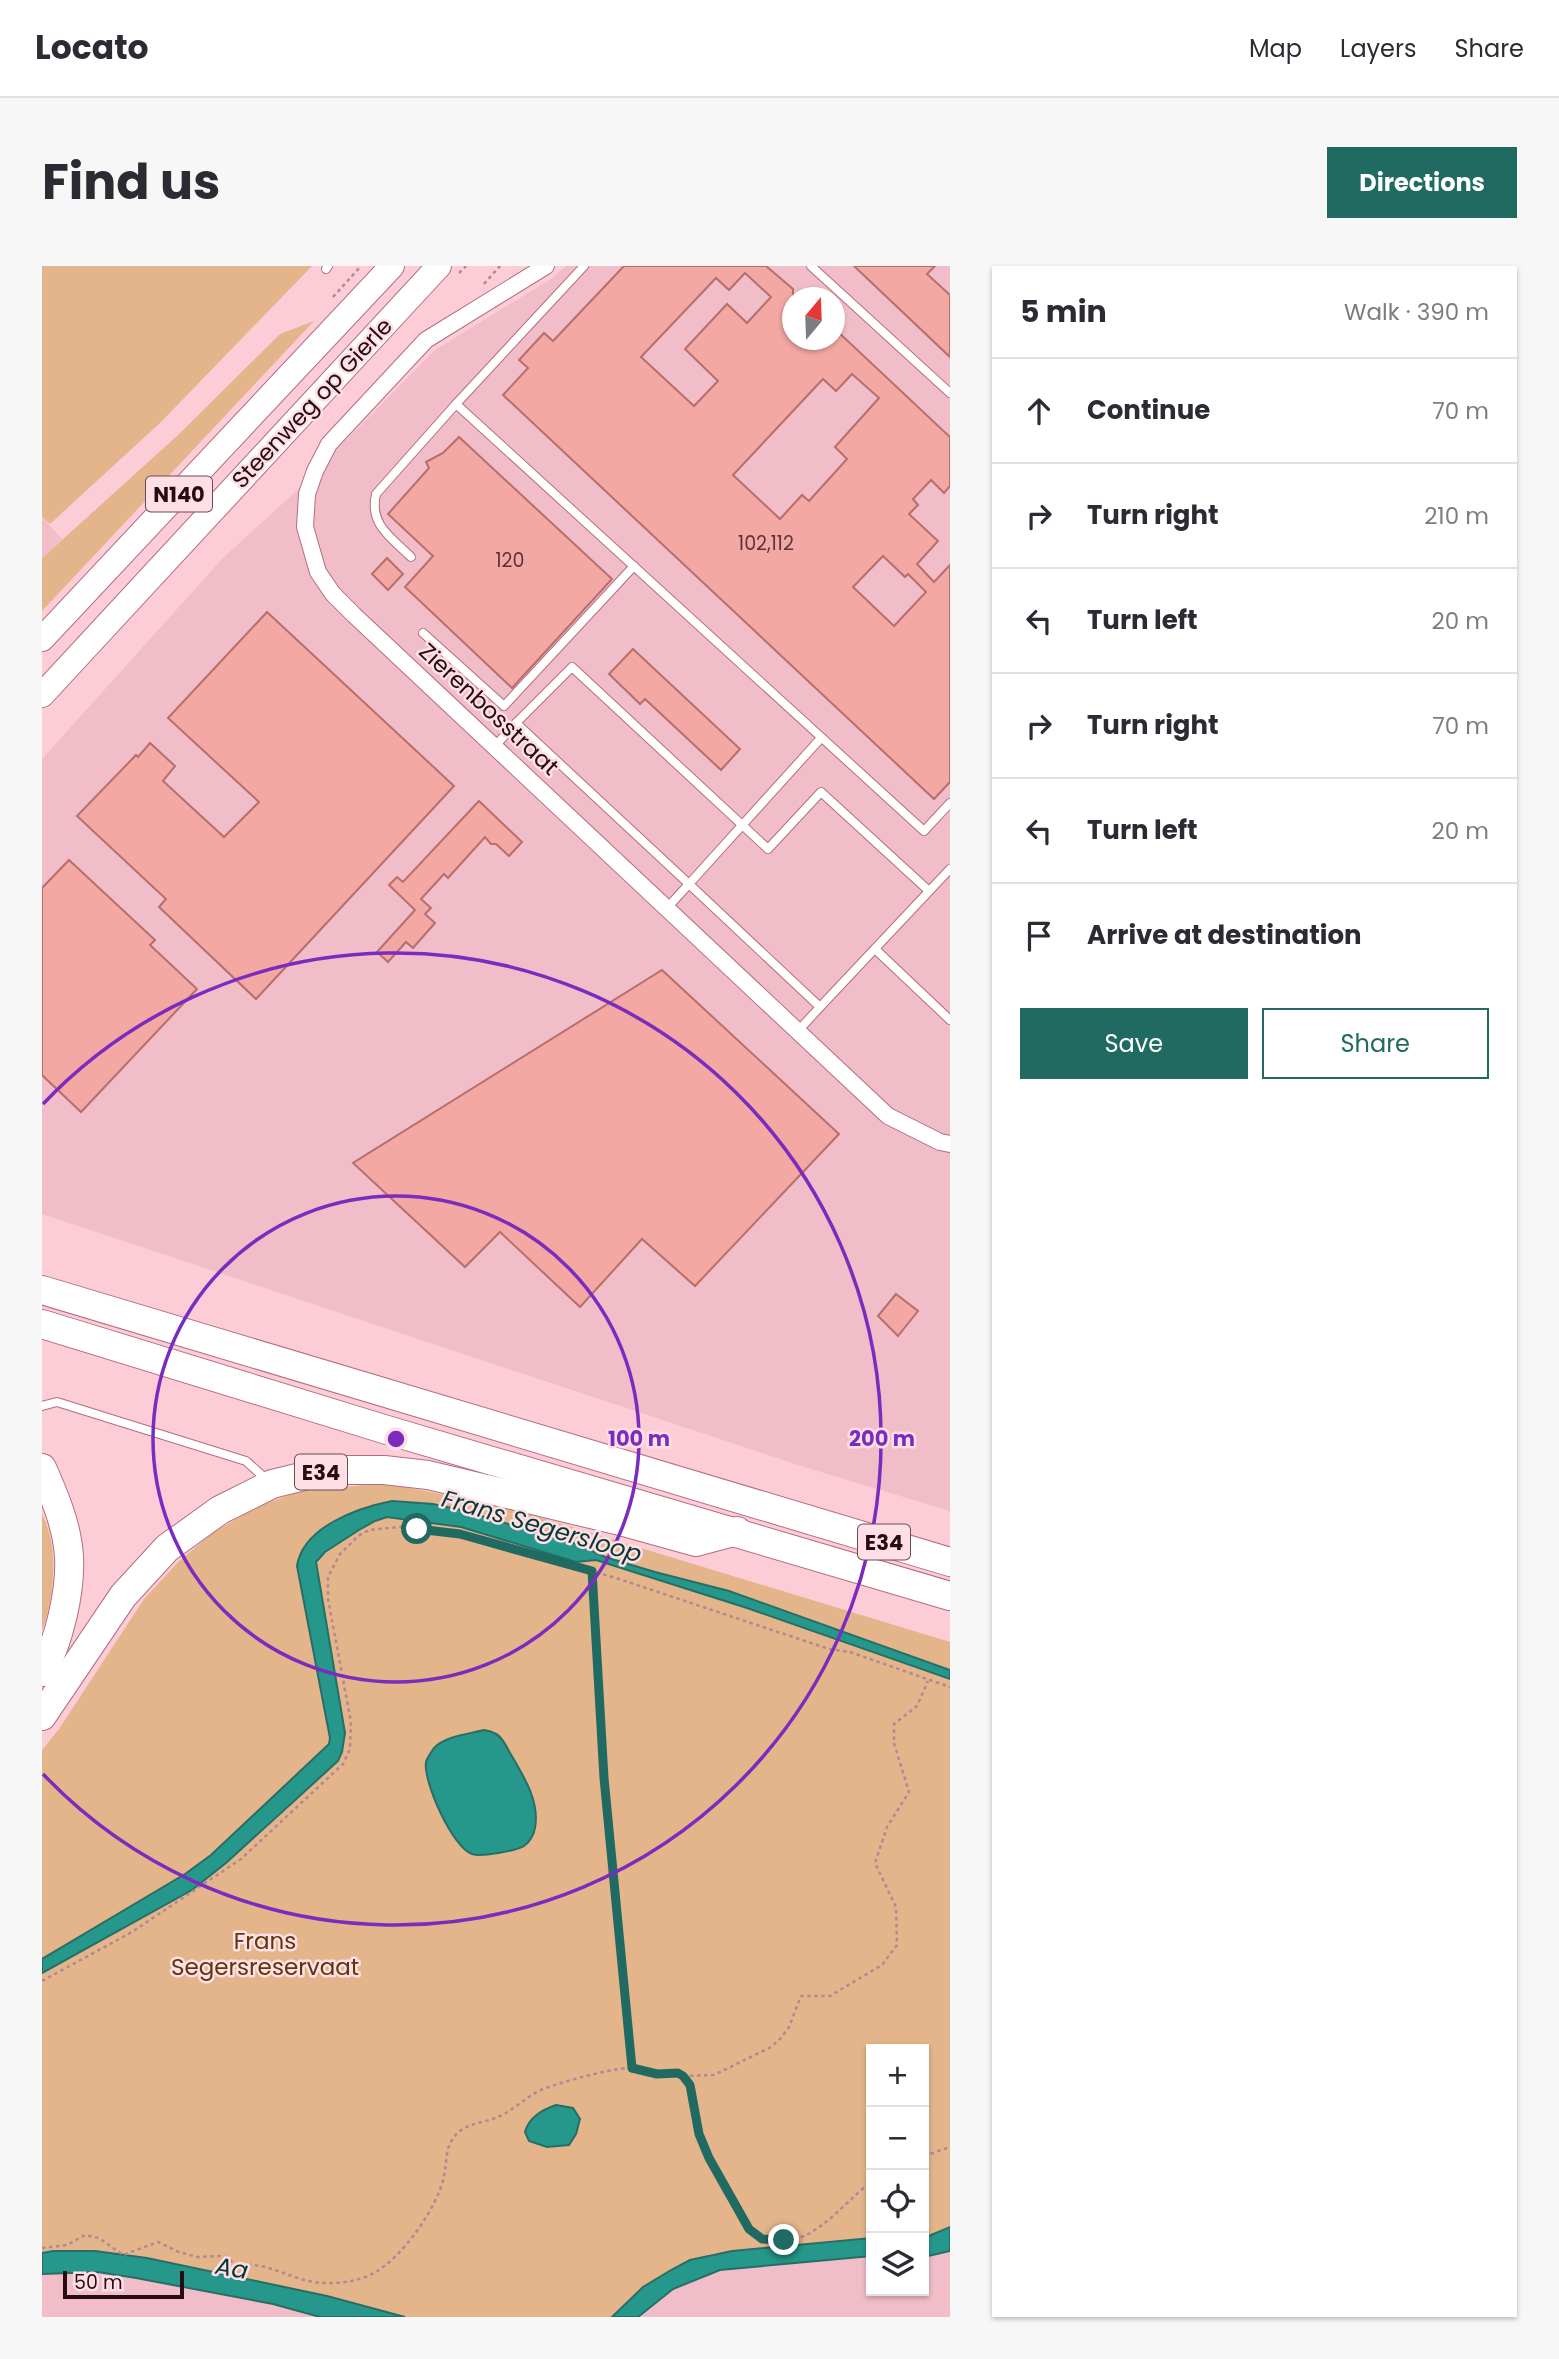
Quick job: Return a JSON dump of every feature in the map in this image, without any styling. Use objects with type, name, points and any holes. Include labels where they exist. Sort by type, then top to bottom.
[{"type":"highway","name":"E34","points":[[42,1290],[950,1562]]},
{"type":"highway","name":"E34","points":[[42,1324],[387,1430],[737,1531],[950,1596]]},
{"type":"highway","points":[[42,1468],[58,1502],[69,1556],[65,1605],[53,1653],[42,1672]]},
{"type":"highway","name":"E34","points":[[42,1716],[123,1596],[167,1548],[220,1510],[272,1484],[330,1470],[384,1470],[428,1475],[696,1542],[737,1531]]},
{"type":"main road","name":"Steenweg op Gierle","points":[[42,639],[392,266]]},
{"type":"main road","name":"Steenweg op Gierle","points":[[42,695],[439,266]]},
{"type":"street","name":"Zierenbosstraat","points":[[547,266],[529,272],[426,340],[329,444],[311,482],[305,516],[309,548],[318,572],[333,594],[888,1116],[940,1142],[950,1144]]},
{"type":"lane","points":[[411,558],[375,518],[376,494],[584,266]]},
{"type":"lane","points":[[811,266],[950,393]]},
{"type":"lane","points":[[456,404],[924,831],[950,803]]},
{"type":"lane","points":[[423,633],[504,706],[634,566]]},
{"type":"lane","points":[[495,746],[572,667],[768,849],[821,792],[929,891]]},
{"type":"lane","points":[[516,723],[820,1007]]},
{"type":"lane","points":[[667,908],[821,738]]},
{"type":"lane","points":[[798,1031],[950,869]]},
{"type":"lane","points":[[875,949],[950,1020]]},
{"type":"lane","name":"E34","points":[[42,1406],[57,1402],[246,1461],[272,1484]]},
{"type":"path","points":[[42,1981],[132,1932],[241,1859],[343,1764],[350,1749],[351,1723],[327,1589],[328,1577],[340,1554],[358,1536],[369,1530],[399,1527],[460,1534],[592,1571],[950,1687]]},
{"type":"path","points":[[592,1571],[604,1778],[632,2068]]},
{"type":"path","points":[[683,2076],[715,2075],[771,2048],[789,2027],[801,1996],[830,1996],[882,1965],[897,1945],[896,1907],[875,1863],[887,1827],[909,1792],[894,1743],[894,1724],[917,1706],[928,1680]]},
{"type":"path","points":[[42,2248],[67,2245],[85,2235],[99,2238],[123,2255],[158,2242],[188,2255],[203,2258],[222,2256],[229,2258],[235,2266],[247,2264],[270,2267],[314,2282],[361,2278],[374,2273],[397,2254],[429,2212],[440,2188],[450,2141],[457,2133],[468,2125],[501,2115],[542,2090],[587,2076],[632,2068],[657,2074],[678,2073],[690,2085],[696,2122],[709,2158],[749,2229],[762,2239],[784,2240],[807,2235],[866,2186]]},
{"type":"path","points":[[929,2154],[950,2147]]},
{"type":"shaded area","points":[[566,266],[950,266],[950,1511],[801,1466],[42,1214],[42,759],[222,559],[293,494],[435,350],[551,279]]},
{"type":"shaded area","points":[[42,517],[62,539],[42,558]]},
{"type":"shaded area","points":[[392,1501],[433,1504],[461,1510],[579,1545],[605,1557],[729,1591],[950,1670],[950,1679],[747,1608],[596,1560],[576,1562],[461,1527],[387,1517],[359,1530],[325,1552],[316,1562],[345,1733],[338,1761],[226,1863],[192,1890],[42,1973],[42,1959],[185,1874],[211,1855],[329,1744],[297,1566],[301,1552],[320,1530],[348,1514]]},
{"type":"shaded area","points":[[484,1730],[497,1734],[505,1744],[533,1798],[536,1818],[533,1835],[524,1846],[476,1855],[464,1849],[448,1828],[429,1784],[426,1762],[434,1748],[444,1741]]},
{"type":"shaded area","points":[[556,2105],[573,2108],[580,2119],[576,2134],[569,2145],[547,2147],[529,2141],[525,2132],[533,2118]]},
{"type":"shaded area","points":[[950,2227],[950,2251],[929,2256],[929,2236]]},
{"type":"shaded area","points":[[866,2238],[866,2256],[720,2270],[673,2289],[638,2317],[612,2317],[643,2287],[671,2270],[690,2260],[732,2251]]},
{"type":"shaded area","points":[[95,2251],[147,2258],[327,2296],[405,2317],[320,2317],[273,2304],[98,2272],[42,2274],[42,2253]]},
{"type":"shaded area","points":[[950,2251],[950,2317],[638,2317],[673,2289],[720,2270],[866,2256],[866,2296],[929,2296],[929,2256]]},
{"type":"shaded area","points":[[98,2272],[136,2278],[273,2304],[320,2317],[42,2317],[42,2274]]},
{"type":"green space","points":[[42,266],[312,266],[161,422],[50,524],[42,517]]},
{"type":"green space","points":[[314,321],[42,611],[42,558],[177,436],[280,334]]},
{"type":"green space","name":"Frans Segersreservaat","points":[[383,1483],[503,1506],[950,1642],[950,2227],[929,2236],[929,2044],[866,2044],[866,2238],[710,2254],[671,2270],[644,2287],[612,2317],[405,2317],[327,2296],[147,2258],[95,2251],[42,2253],[42,1750],[59,1729],[144,1599],[179,1561],[214,1532],[261,1505],[298,1492]]},
{"type":"green space","points":[[42,1514],[51,1541],[53,1572],[50,1603],[42,1630]]},
{"type":"building","points":[[624,266],[766,266],[791,287],[782,287],[782,350],[845,350],[845,338],[950,437],[950,486],[944,493],[931,480],[913,499],[918,505],[909,514],[938,541],[917,564],[934,582],[950,565],[950,782],[934,799],[503,395],[528,368],[519,360],[544,333],[553,341]],"holes":[[[745,273],[771,297],[747,323],[727,304],[685,349],[718,381],[694,406],[641,357],[716,278],[729,290]],[[852,374],[879,398],[835,447],[847,459],[809,501],[802,495],[780,519],[733,475],[823,379],[836,391]],[[883,556],[905,577],[908,574],[926,592],[894,626],[853,587]]]},
{"type":"building","points":[[854,266],[935,266],[927,274],[950,295],[950,357]]},
{"type":"building","points":[[459,437],[612,579],[512,688],[405,587],[433,556],[388,514],[429,468],[426,462],[443,453]]},
{"type":"building","points":[[387,558],[403,574],[388,590],[372,574]]},
{"type":"building","points":[[267,612],[454,786],[256,999],[159,907],[166,899],[77,816],[150,743],[175,766],[163,781],[224,837],[259,802],[168,718]]},
{"type":"building","points":[[633,649],[740,749],[721,770],[645,699],[640,704],[609,674]]},
{"type":"building","points":[[479,801],[522,842],[509,856],[485,837],[448,878],[444,874],[421,899],[431,908],[425,914],[435,923],[413,948],[406,942],[388,962],[377,952],[415,910],[389,885],[397,877],[403,882]]},
{"type":"building","points":[[69,860],[155,940],[150,945],[197,989],[81,1112],[42,1075],[42,888]]},
{"type":"building","points":[[662,970],[839,1134],[695,1286],[642,1239],[580,1307],[500,1232],[465,1267],[353,1163]]},
{"type":"building","points":[[896,1294],[918,1311],[898,1336],[878,1316]]},
{"type":"route","points":[[417,1529],[460,1534],[592,1571],[604,1778],[632,2068],[648,2073],[673,2072],[683,2076],[690,2085],[699,2134],[709,2158],[749,2229],[762,2239],[784,2240]]},
{"type":"water label","name":"Frans Segersloop","points":[[542,1526]]},
{"type":"water label","name":"Aa","points":[[232,2268]]}]
